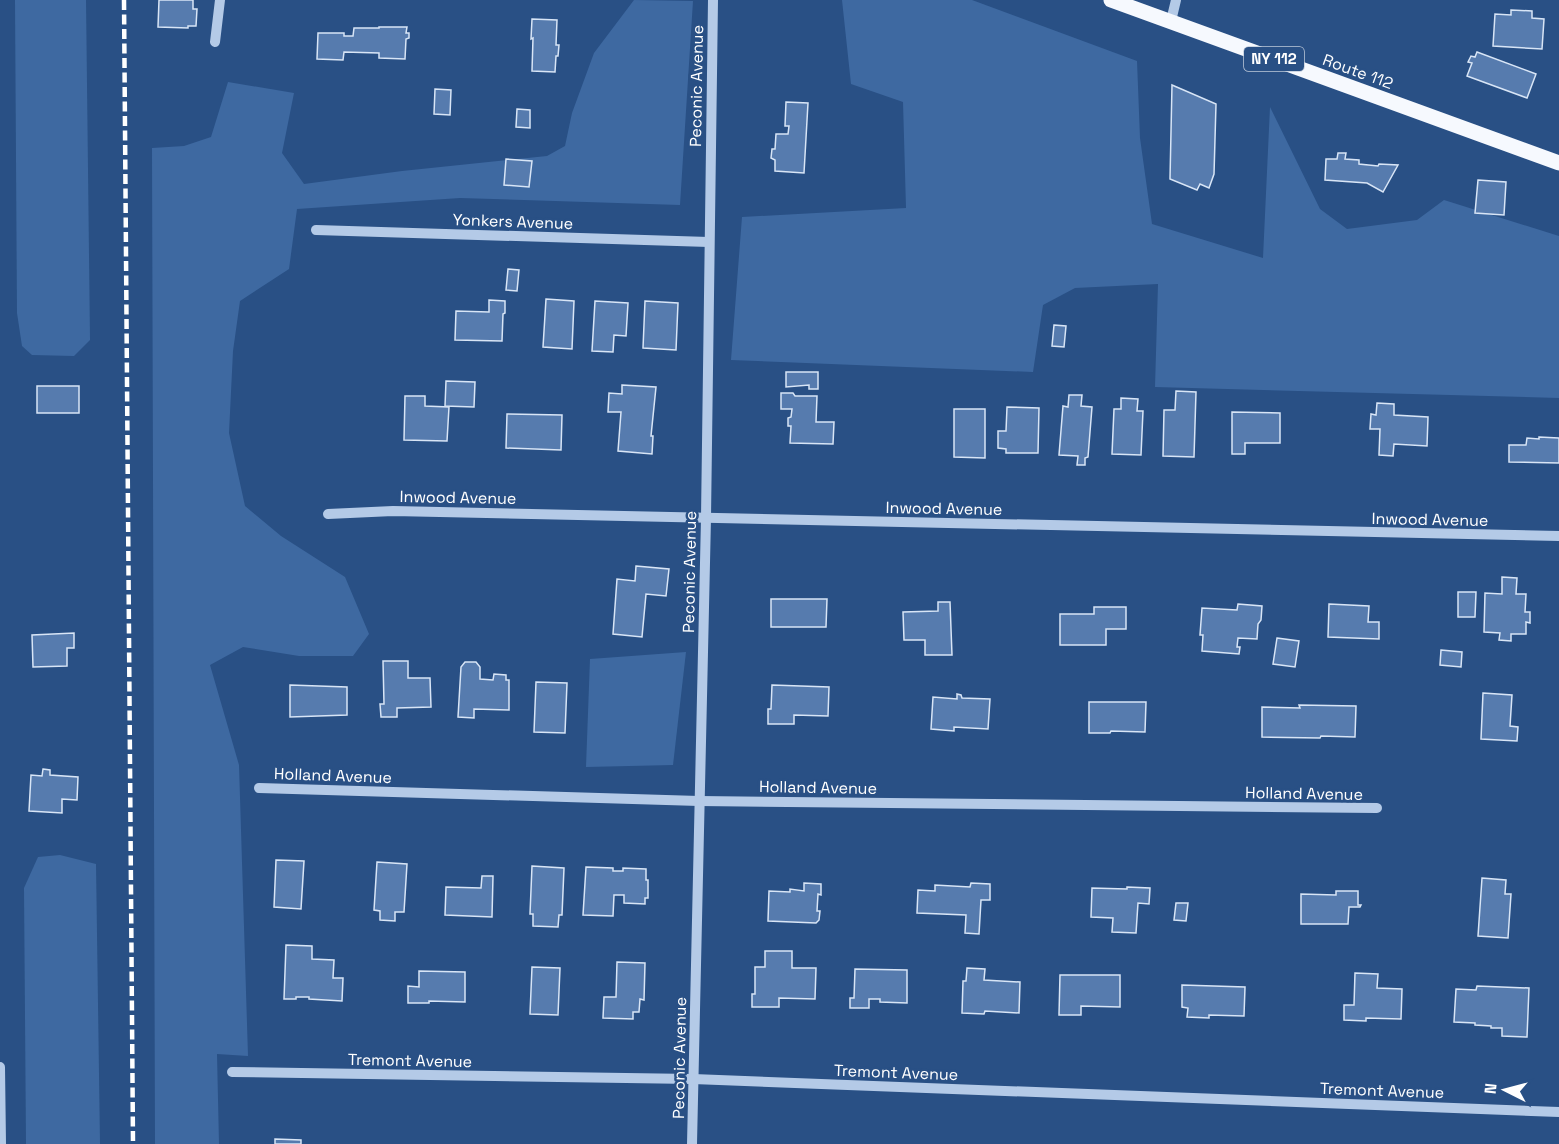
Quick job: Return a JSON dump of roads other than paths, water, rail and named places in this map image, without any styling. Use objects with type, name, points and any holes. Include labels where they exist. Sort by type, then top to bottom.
[{"type":"main road","name":"Route 112","points":[[1111,0],[1559,163]]},
{"type":"street","points":[[215,42],[220,0]]},
{"type":"street","name":"Peconic Avenue","points":[[692,1144],[706,518],[713,0]]},
{"type":"street","points":[[1171,21],[1176,0]]},
{"type":"street","name":"Yonkers Avenue","points":[[316,230],[709,242]]},
{"type":"street","name":"Inwood Avenue","points":[[328,514],[393,511],[1559,536]]},
{"type":"street","name":"Holland Avenue","points":[[259,788],[699,801],[1377,808]]},
{"type":"street","points":[[0,1067],[1,1144]]},
{"type":"street","name":"Tremont Avenue","points":[[232,1072],[693,1079],[1559,1112]]},
{"type":"railway","points":[[124,0],[133,1144]]}]
